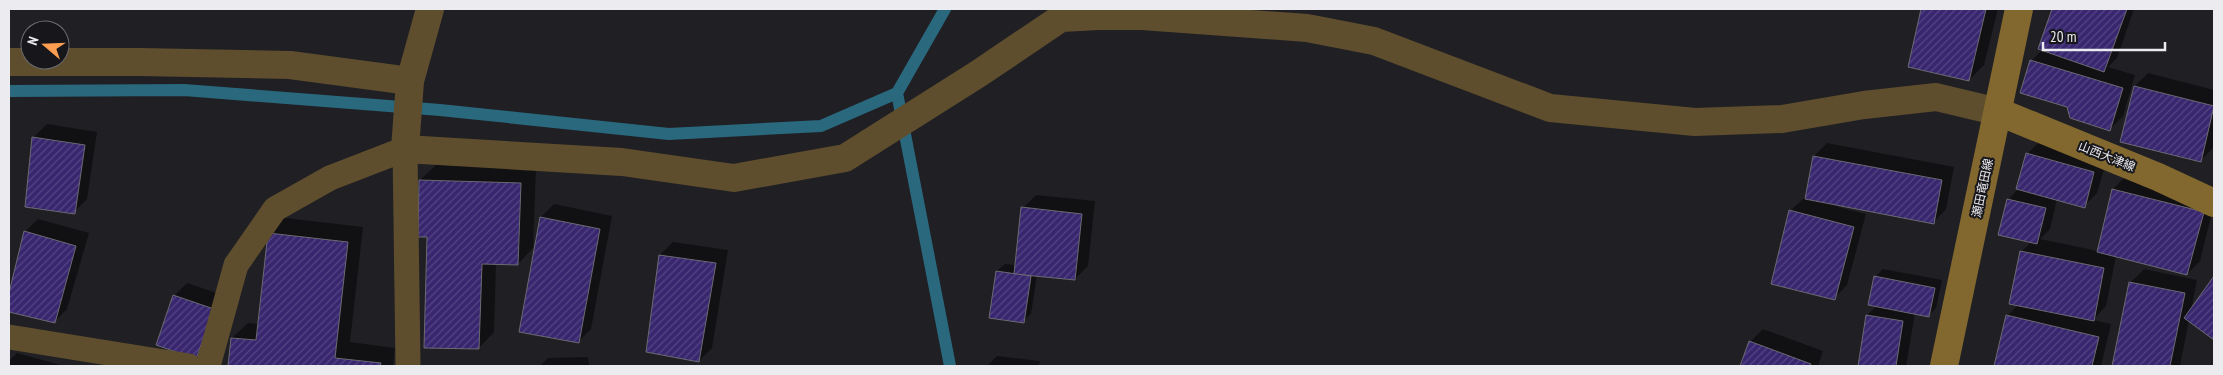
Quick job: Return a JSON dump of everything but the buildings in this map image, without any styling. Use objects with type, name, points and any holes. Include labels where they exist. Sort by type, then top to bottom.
[{"type":"main road","name":"瀬田竜田線","points":[[1944,366],[1999,112],[2019,9]]},
{"type":"main road","name":"山西大津線","points":[[1999,112],[2158,177],[2214,203]]},
{"type":"street","points":[[430,9],[410,80],[405,150],[622,162],[734,178],[845,158],[978,74],[1061,18],[1098,16],[1142,16],[1307,28],[1374,41],[1550,108],[1695,122],[1782,119],[1864,105],[1936,97],[1999,112]]},
{"type":"street","points":[[9,62],[290,65],[410,80]]},
{"type":"lane","points":[[208,366],[236,265],[275,209],[330,178],[405,150],[408,366]]},
{"type":"lane","points":[[9,337],[189,366]]},
{"type":"waterway","points":[[945,9],[897,93],[950,366]]},
{"type":"waterway","points":[[9,91],[184,90],[440,110],[669,134],[821,126],[897,93]]}]
